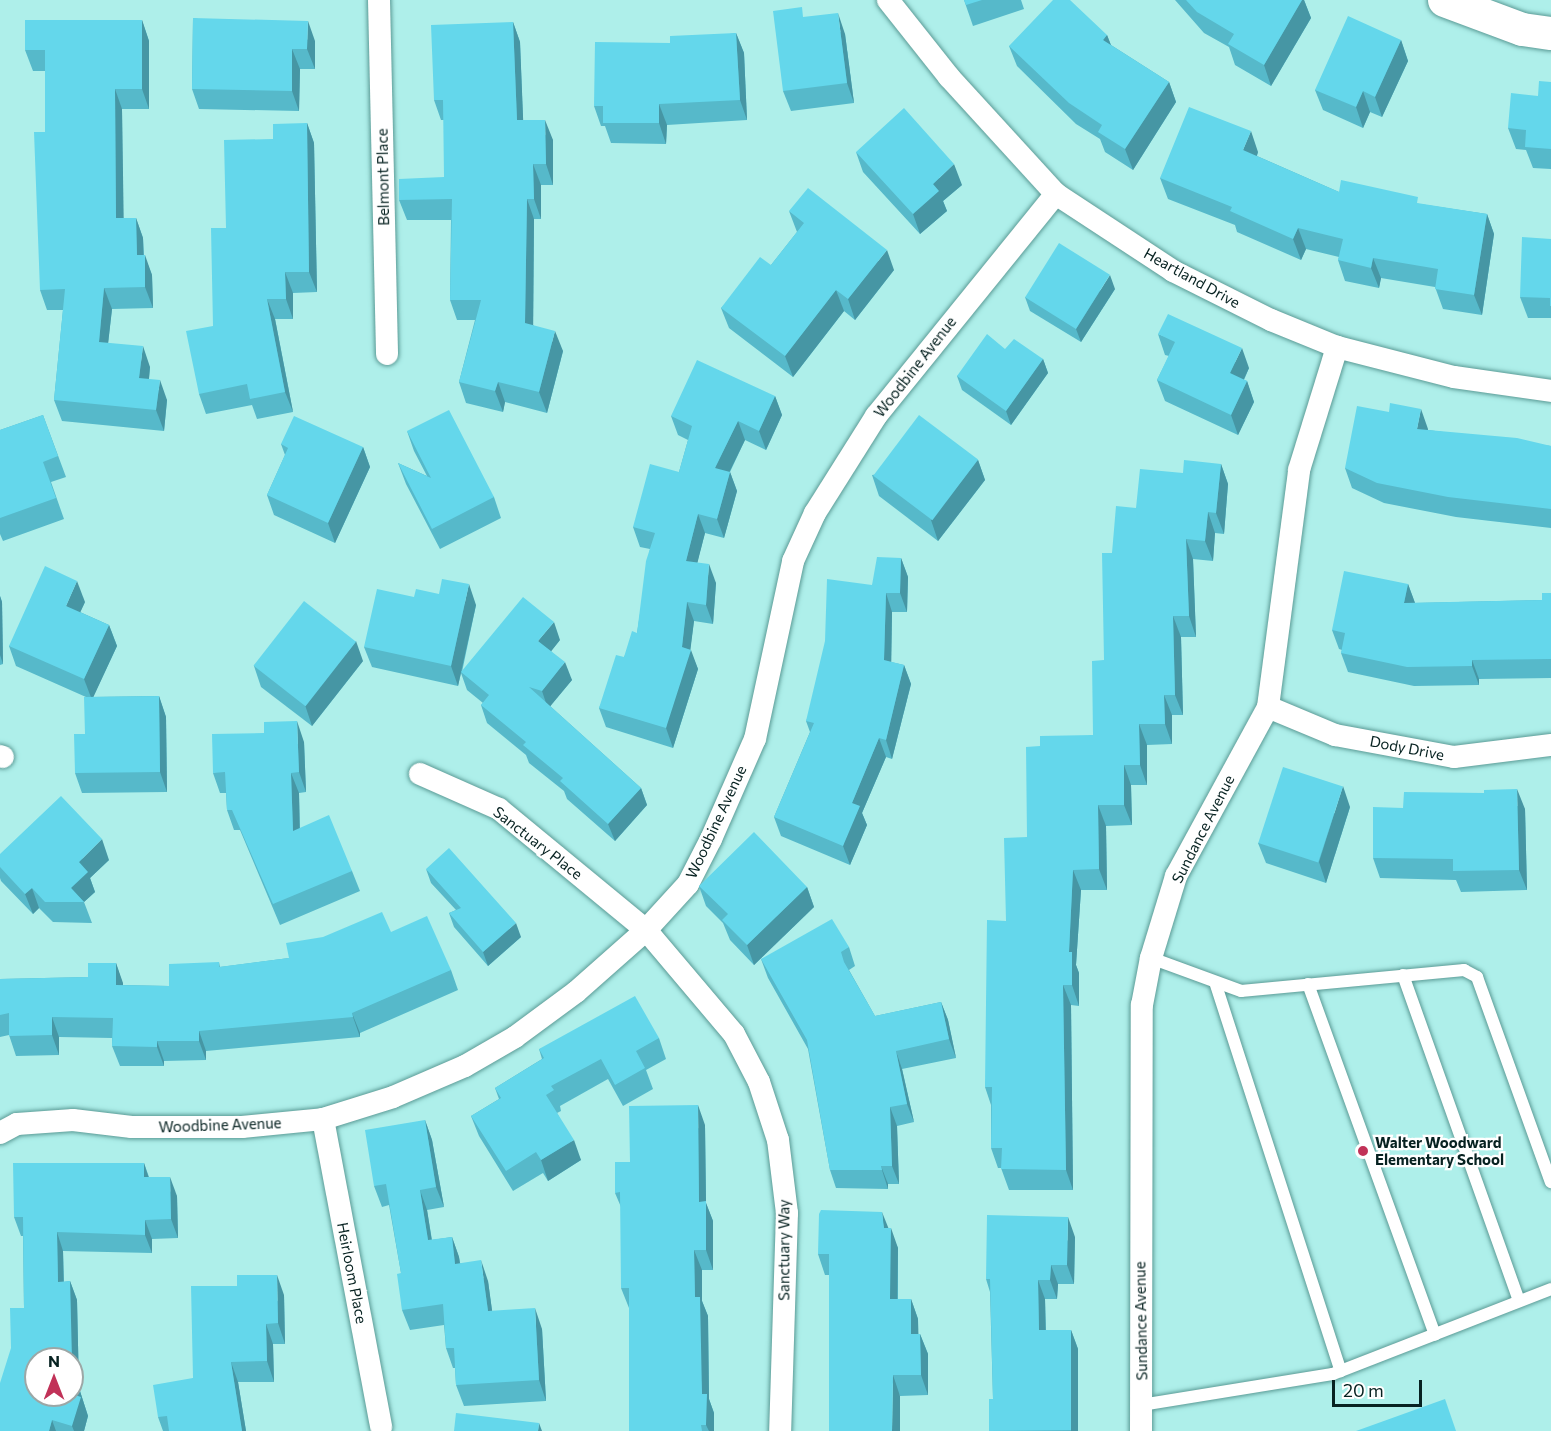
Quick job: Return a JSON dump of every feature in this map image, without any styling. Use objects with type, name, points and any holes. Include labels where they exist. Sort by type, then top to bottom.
[{"type":"street","name":"Belmont Place","points":[[379,0],[387,354]]},
{"type":"street","name":"Heartland Drive","points":[[888,0],[949,77],[1056,194],[1173,271],[1271,321],[1337,347],[1454,377],[1551,391]]},
{"type":"street","points":[[1444,0],[1522,29],[1551,33]]},
{"type":"street","name":"Woodbine Avenue","points":[[0,1133],[17,1124],[73,1120],[132,1127],[242,1127],[323,1119],[393,1097],[465,1066],[515,1037],[576,992],[645,930],[688,884],[754,739],[793,561],[815,513],[876,416],[1056,194]]},
{"type":"street","name":"Sundance Avenue","points":[[1141,1431],[1142,1017],[1150,958],[1176,876],[1268,707],[1299,470],[1337,347]]},
{"type":"street","name":"Dody Drive","points":[[1268,707],[1335,735],[1454,757],[1551,745]]},
{"type":"street","name":"Sanctuary Place","points":[[420,774],[499,809],[645,930]]},
{"type":"street","name":"Sanctuary Way","points":[[645,930],[734,1034],[759,1082],[778,1140],[787,1213],[780,1431]]},
{"type":"street","name":"Heirloom Place","points":[[323,1119],[381,1427]]},
{"type":"lane","points":[[1150,958],[1241,991],[1464,970],[1477,977],[1551,1182]]},
{"type":"lane","points":[[1403,975],[1519,1301]]},
{"type":"lane","points":[[1215,982],[1341,1371]]},
{"type":"lane","points":[[1308,984],[1435,1335]]},
{"type":"lane","points":[[1142,1405],[1341,1371],[1551,1289]]},
{"type":"building","points":[[964,0],[982,0],[966,5]]},
{"type":"building","points":[[1053,0],[1070,0],[1107,35],[1103,40],[1169,82],[1125,149],[1098,132],[1102,125],[1069,103],[1009,46]]},
{"type":"building","points":[[1186,0],[1302,0],[1264,65],[1228,44],[1234,34],[1197,12]]},
{"type":"building","points":[[802,7],[803,17],[838,13],[847,83],[783,91],[773,11]]},
{"type":"building","points":[[1348,16],[1401,40],[1375,97],[1363,91],[1356,107],[1315,90]]},
{"type":"building","points":[[193,18],[308,21],[307,49],[292,49],[292,91],[192,89]]},
{"type":"building","points":[[25,20],[142,20],[142,89],[115,89],[116,218],[136,218],[137,255],[145,255],[145,287],[104,288],[99,342],[143,346],[139,378],[160,380],[156,410],[54,400],[65,289],[40,290],[34,132],[45,132],[45,50],[25,50]]},
{"type":"building","points":[[513,22],[517,120],[545,120],[546,164],[533,164],[534,199],[527,199],[525,323],[555,331],[539,392],[498,382],[495,391],[459,382],[481,300],[450,300],[452,199],[399,200],[399,179],[444,177],[443,100],[434,100],[431,25]]},
{"type":"building","points":[[736,33],[740,100],[659,104],[659,123],[603,123],[603,106],[594,106],[595,42],[670,43],[670,36]]},
{"type":"building","points":[[1539,81],[1551,82],[1551,149],[1525,147],[1526,130],[1508,128],[1511,93],[1538,96]]},
{"type":"building","points":[[1189,107],[1251,131],[1243,150],[1339,192],[1341,180],[1418,197],[1417,203],[1487,214],[1474,295],[1435,289],[1438,269],[1373,258],[1371,268],[1338,260],[1343,239],[1298,228],[1293,239],[1230,211],[1232,207],[1160,178]]},
{"type":"building","points":[[904,108],[954,164],[933,184],[939,191],[913,214],[856,152]]},
{"type":"building","points":[[307,123],[309,272],[285,272],[286,299],[267,299],[285,392],[250,399],[247,384],[199,394],[186,331],[213,326],[211,228],[226,228],[224,140],[273,139],[273,124]]},
{"type":"building","points":[[808,188],[887,250],[848,299],[836,290],[785,356],[721,308],[760,257],[771,265],[804,223],[789,211]]},
{"type":"building","points":[[1522,237],[1551,239],[1551,306],[1550,298],[1520,297]]},
{"type":"building","points":[[1059,243],[1110,275],[1076,329],[1025,297]]},
{"type":"building","points":[[1168,314],[1242,348],[1230,373],[1247,381],[1231,415],[1157,380],[1175,342],[1158,334]]},
{"type":"building","points":[[987,334],[1005,349],[1014,339],[1043,359],[1006,411],[957,376]]},
{"type":"building","points":[[697,360],[775,396],[759,431],[738,421],[715,468],[730,472],[717,519],[698,514],[686,561],[709,564],[706,605],[687,602],[682,647],[691,650],[666,728],[599,708],[616,655],[624,657],[632,631],[637,633],[646,561],[655,533],[633,527],[650,464],[679,472],[692,426],[671,416]]},
{"type":"building","points":[[1390,403],[1421,409],[1417,429],[1517,438],[1551,446],[1551,509],[1448,497],[1377,483],[1345,468],[1357,406],[1389,412]]},
{"type":"building","points":[[449,410],[494,497],[432,529],[398,463],[431,478],[407,431]]},
{"type":"building","points":[[43,415],[58,456],[43,462],[56,498],[0,518],[0,430]]},
{"type":"building","points":[[919,415],[978,460],[932,520],[873,476]]},
{"type":"building","points":[[294,416],[363,447],[328,523],[267,495],[288,448],[281,444]]},
{"type":"building","points":[[1184,460],[1221,464],[1216,513],[1208,512],[1205,541],[1186,539],[1189,616],[1173,616],[1175,695],[1164,695],[1165,724],[1139,724],[1140,765],[1124,765],[1124,805],[1098,805],[1099,869],[1073,870],[1069,952],[1072,952],[1072,985],[1063,985],[1066,1170],[1001,1169],[1002,1148],[991,1148],[992,1087],[985,1087],[987,920],[1006,921],[1004,838],[1027,837],[1026,747],[1040,746],[1040,736],[1093,735],[1092,661],[1104,660],[1102,553],[1112,553],[1116,506],[1136,508],[1140,469],[1183,473]]},
{"type":"building","points":[[877,557],[901,558],[900,593],[886,593],[884,660],[904,665],[886,740],[879,738],[852,803],[860,806],[843,846],[774,817],[814,723],[806,721],[825,641],[827,579],[872,585]]},
{"type":"building","points":[[45,566],[77,581],[66,606],[109,625],[84,679],[9,646]]},
{"type":"building","points":[[1344,571],[1408,584],[1404,603],[1542,600],[1542,593],[1551,593],[1551,659],[1472,660],[1472,666],[1407,667],[1341,653],[1345,633],[1332,630]]},
{"type":"building","points":[[442,579],[469,584],[451,666],[364,647],[377,589],[414,597],[416,589],[439,594]]},
{"type":"building","points":[[523,597],[554,622],[538,641],[565,662],[542,691],[529,687],[641,788],[608,824],[560,781],[563,778],[523,745],[526,742],[481,705],[489,695],[461,672]]},
{"type":"building","points":[[304,601],[356,642],[306,706],[254,666]]},
{"type":"building","points":[[159,696],[160,772],[75,773],[74,734],[85,734],[84,697]]},
{"type":"building","points":[[297,721],[299,772],[291,773],[293,831],[329,815],[352,871],[273,904],[232,810],[227,810],[225,772],[213,773],[212,734],[264,733],[264,722]]},
{"type":"building","points":[[1283,767],[1343,786],[1318,863],[1258,843]]},
{"type":"building","points":[[1517,789],[1519,870],[1453,871],[1453,859],[1373,858],[1373,807],[1403,808],[1404,792],[1484,793],[1484,790]]},
{"type":"building","points":[[61,796],[102,839],[79,862],[88,872],[71,888],[84,902],[45,902],[32,888],[25,894],[0,867],[0,854]]},
{"type":"building","points":[[754,832],[807,887],[747,945],[722,920],[728,914],[699,886]]},
{"type":"building","points":[[449,848],[516,923],[483,952],[449,913],[461,908],[426,869]]},
{"type":"building","points":[[382,912],[391,932],[427,916],[451,970],[352,1013],[353,1017],[199,1031],[199,1041],[157,1041],[157,1047],[112,1046],[113,1018],[52,1017],[52,1035],[9,1036],[9,1013],[0,1015],[0,979],[88,977],[88,963],[116,963],[116,985],[169,986],[169,964],[219,962],[219,967],[289,958],[286,943],[323,937]]},
{"type":"building","points":[[832,919],[849,947],[841,952],[844,962],[875,1016],[941,1002],[949,1039],[896,1051],[907,1104],[890,1107],[892,1166],[881,1166],[882,1170],[830,1170],[807,1040],[761,959]]},
{"type":"building","points":[[635,996],[659,1038],[636,1051],[645,1068],[615,1085],[601,1059],[551,1086],[554,1090],[546,1095],[574,1140],[541,1160],[536,1152],[506,1171],[471,1116],[501,1098],[495,1088],[544,1058],[539,1049]]},
{"type":"building","points":[[698,1105],[699,1202],[706,1201],[706,1250],[694,1250],[695,1297],[700,1297],[702,1394],[707,1394],[706,1425],[701,1425],[702,1431],[629,1431],[629,1288],[621,1288],[620,1192],[615,1193],[615,1162],[630,1162],[629,1106]]},
{"type":"building","points":[[425,1120],[436,1187],[420,1190],[428,1240],[452,1237],[455,1264],[481,1260],[488,1311],[535,1308],[539,1380],[456,1385],[454,1348],[446,1348],[443,1304],[402,1310],[397,1274],[401,1273],[386,1184],[374,1186],[365,1130]]},
{"type":"building","points":[[13,1163],[144,1163],[144,1177],[170,1177],[171,1219],[145,1220],[145,1235],[57,1232],[58,1282],[70,1281],[72,1347],[24,1347],[24,1407],[78,1407],[72,1426],[52,1420],[49,1431],[0,1431],[0,1383],[11,1348],[10,1308],[24,1308],[23,1217],[14,1217]]},
{"type":"building","points":[[821,1210],[882,1212],[884,1228],[891,1228],[890,1299],[911,1299],[911,1334],[920,1334],[921,1375],[893,1375],[892,1431],[829,1431],[829,1254],[818,1254]]},
{"type":"building","points":[[987,1215],[1068,1217],[1067,1265],[1051,1265],[1050,1280],[1038,1280],[1039,1330],[1071,1330],[1071,1430],[989,1431],[989,1399],[993,1399],[990,1279],[986,1279]]},
{"type":"building","points":[[237,1275],[277,1275],[278,1323],[266,1324],[267,1361],[231,1362],[242,1431],[169,1431],[167,1416],[158,1417],[153,1385],[193,1378],[191,1286],[237,1286]]},
{"type":"building","points":[[1445,1399],[1456,1431],[1356,1431]]},
{"type":"building","points":[[456,1413],[539,1423],[538,1431],[454,1431]]},
{"type":"place","name":"Walter Woodward Elementary School","points":[[1363,1151]]}]
